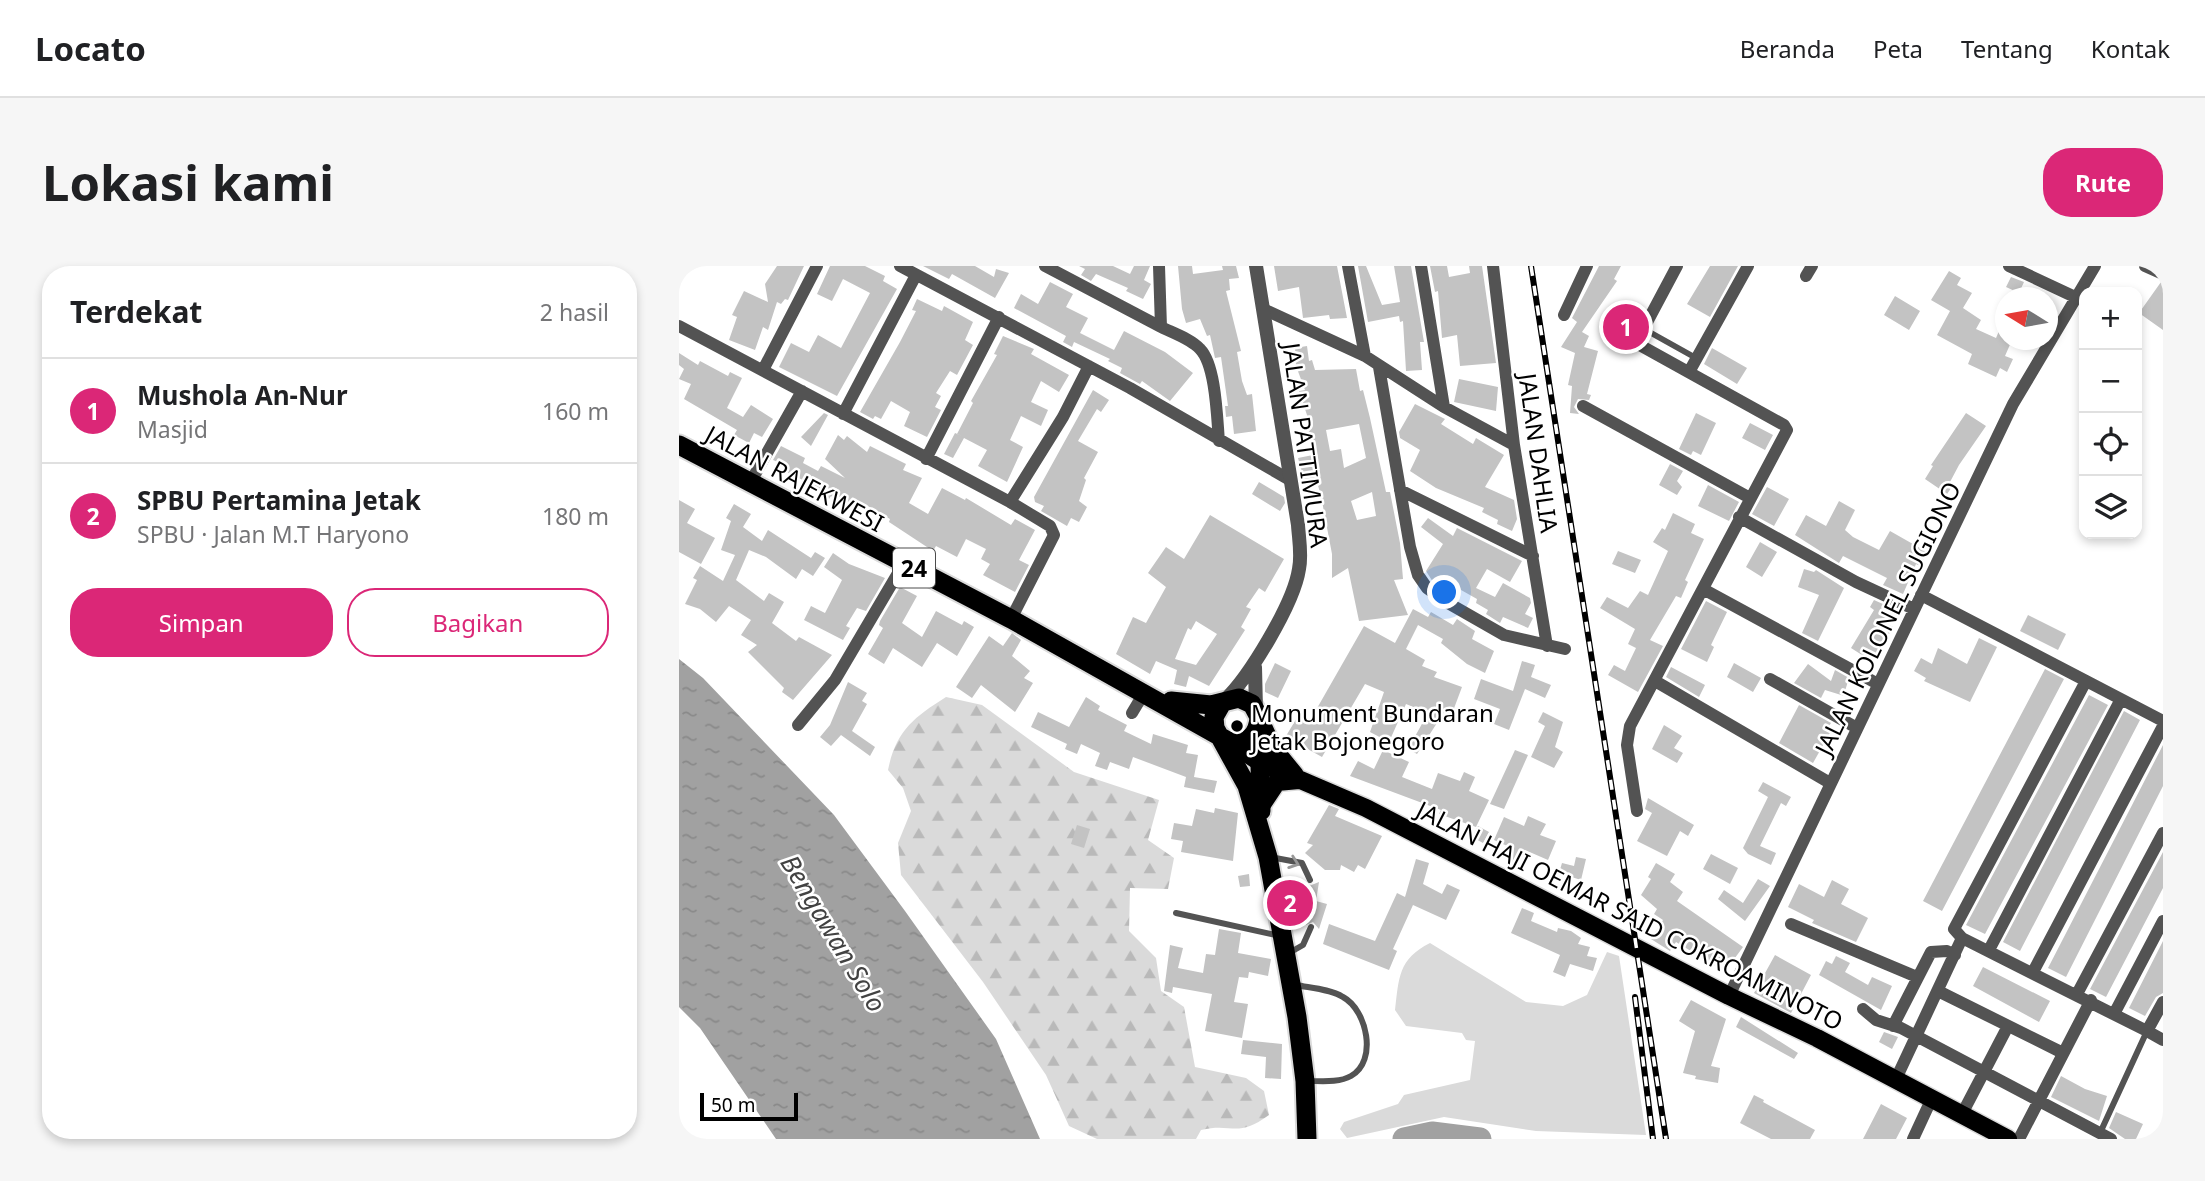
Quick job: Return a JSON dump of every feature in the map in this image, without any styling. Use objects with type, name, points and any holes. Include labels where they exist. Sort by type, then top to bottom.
[{"type":"highway","name":"JALAN RAJEKWESI","points":[[679,445],[1011,619],[1145,693]]},
{"type":"highway","name":"24","points":[[1145,693],[1189,704],[1222,703],[1239,698],[1258,714]]},
{"type":"highway","name":"24","points":[[1145,693],[1224,739]]},
{"type":"highway","points":[[1222,703],[1215,712],[1214,723],[1247,786],[1268,857],[1305,1081],[1307,1133]]},
{"type":"highway","points":[[1224,739],[1244,742],[1252,737],[1258,714]]},
{"type":"highway","points":[[1258,714],[1262,830]]},
{"type":"main road","points":[[1258,714],[1273,748],[1299,780]]},
{"type":"main road","name":"JALAN HAJI OEMAR SAID COKROAMINOTO","points":[[1224,739],[1261,763],[1366,808],[1729,996],[1896,1079],[2007,1139]]},
{"type":"main road","points":[[1261,806],[1277,782],[1299,780]]},
{"type":"street","points":[[764,370],[817,266]]},
{"type":"street","points":[[899,266],[1089,366],[1290,480]]},
{"type":"street","points":[[1045,266],[1200,348],[1205,356],[1213,387],[1219,441]]},
{"type":"street","points":[[1159,266],[1161,327]]},
{"type":"street","name":"JALAN PATTIMURA","points":[[1222,703],[1240,685],[1255,663],[1296,583],[1300,568],[1298,526],[1256,266]]},
{"type":"street","points":[[1348,266],[1366,356]]},
{"type":"street","points":[[1421,266],[1444,407]]},
{"type":"street","name":"JALAN DAHLIA","points":[[1493,266],[1514,445],[1548,646]]},
{"type":"street","points":[[1564,315],[1587,266]]},
{"type":"street","points":[[1637,811],[1627,736],[1739,517],[1786,432],[1786,426],[1637,344],[1636,340],[1677,266]]},
{"type":"street","points":[[1689,372],[1748,266]]},
{"type":"street","points":[[2009,266],[2075,298]]},
{"type":"street","name":"JALAN KOLONEL SUGIONO","points":[[1729,996],[2013,404],[2095,266]]},
{"type":"street","points":[[2145,266],[2163,274]]},
{"type":"street","points":[[843,414],[916,275]]},
{"type":"street","points":[[1263,309],[1366,356],[1379,368],[1514,445]]},
{"type":"street","points":[[926,459],[999,317]]},
{"type":"street","points":[[679,326],[1010,502],[1050,526],[1054,535],[1011,619]]},
{"type":"street","points":[[1010,502],[1063,417],[1089,366]]},
{"type":"street","points":[[1379,368],[1410,547],[1418,575],[1427,588],[1504,635],[1565,649]]},
{"type":"street","points":[[750,483],[802,391]]},
{"type":"street","points":[[1583,406],[1750,498]]},
{"type":"street","points":[[1400,490],[1533,556]]},
{"type":"street","points":[[1739,517],[1837,572],[1914,609]]},
{"type":"street","points":[[798,724],[835,680],[904,563]]},
{"type":"street","points":[[1703,589],[1878,684]]},
{"type":"street","points":[[1921,595],[2121,699],[2163,724],[2033,972]]},
{"type":"street","points":[[1255,663],[1253,686],[1258,714]]},
{"type":"street","points":[[1770,679],[1857,728]]},
{"type":"street","points":[[1655,681],[1830,783]]},
{"type":"street","points":[[2086,681],[1954,926],[1955,932],[1962,938],[2091,1000],[2163,1040]]},
{"type":"street","points":[[1132,713],[1145,693]]},
{"type":"street","points":[[1989,950],[2121,699]]},
{"type":"street","points":[[2077,994],[2163,833]]},
{"type":"street","points":[[2114,1014],[2163,921]]},
{"type":"street","points":[[1791,924],[1917,977]]},
{"type":"street","points":[[1896,1079],[1918,1037],[1962,938]]},
{"type":"street","points":[[1893,1026],[1931,952],[1947,951],[1955,955]]},
{"type":"street","points":[[1938,991],[2063,1053]]},
{"type":"street","points":[[2019,1139],[2091,1000]]},
{"type":"street","points":[[2147,1031],[2163,1002]]},
{"type":"street","points":[[1863,1009],[1875,1020],[1918,1037],[2105,1136]]},
{"type":"street","points":[[1962,1114],[2008,1026]]},
{"type":"street","points":[[1913,1139],[1932,1098]]},
{"type":"lane","points":[[1643,328],[1696,358]]},
{"type":"lane","points":[[1268,857],[1302,863],[1310,880]]},
{"type":"lane","points":[[1176,914],[1284,946],[1303,945],[1311,926]]},
{"type":"lane","points":[[1290,984],[1344,997],[1355,1006],[1366,1034],[1366,1054],[1360,1069],[1350,1077],[1305,1081]]},
{"type":"lane","points":[[2105,1136],[2147,1031]]},
{"type":"green space","points":[[946,697],[982,705],[1074,772],[1159,800],[1148,840],[1174,858],[1168,889],[1130,888],[1129,931],[1156,958],[1161,991],[1184,1007],[1195,1067],[1246,1078],[1264,1091],[1269,1115],[1241,1128],[1201,1130],[1196,1139],[1097,1139],[1069,1126],[1046,1075],[983,982],[901,875],[898,843],[911,811],[903,788],[888,770],[891,757],[901,735],[915,719]]},
{"type":"green space","points":[[1430,943],[1526,1002],[1563,1006],[1587,995],[1607,952],[1619,956],[1646,1135],[1536,1131],[1444,1117],[1347,1138],[1340,1129],[1344,1122],[1398,1104],[1404,1095],[1470,1080],[1475,1041],[1466,1040],[1462,1033],[1406,1026],[1395,1010],[1402,970],[1419,949]]},
{"type":"water","name":"Bengawan Solo","points":[[679,659],[703,678],[834,815],[996,1039],[1040,1139],[776,1139],[700,1028],[679,1007]]},
{"type":"building","points":[[777,266],[804,266],[788,300],[785,299],[781,304],[777,302],[768,330],[763,327],[755,350],[729,340],[737,317],[732,315],[744,291],[768,302],[765,284]]},
{"type":"building","points":[[830,266],[865,266],[885,276],[883,281],[897,289],[837,396],[779,367],[791,343],[809,352],[818,335],[841,348],[870,293],[843,279],[832,301],[817,294]]},
{"type":"building","points":[[923,266],[975,266],[994,277],[996,269],[1009,273],[995,298],[952,274],[949,279]]},
{"type":"building","points":[[1079,266],[1113,266],[1130,274],[1134,266],[1150,266],[1144,280],[1151,284],[1143,299],[1126,291],[1128,288],[1096,274],[1091,281],[1081,275],[1085,269]]},
{"type":"building","points":[[1178,266],[1192,266],[1193,274],[1223,270],[1222,266],[1236,266],[1239,278],[1229,279],[1230,290],[1226,291],[1241,351],[1237,352],[1242,381],[1247,395],[1252,394],[1256,431],[1234,434],[1232,416],[1226,417],[1225,406],[1228,406],[1221,357],[1215,358],[1210,335],[1207,336],[1200,319],[1186,323]]},
{"type":"building","points":[[1274,266],[1337,266],[1347,318],[1330,319],[1329,315],[1303,318],[1299,287],[1278,291]]},
{"type":"building","points":[[1358,266],[1366,266],[1382,305],[1400,302],[1394,266],[1411,266],[1424,342],[1420,342],[1422,370],[1406,371],[1403,321],[1400,322],[1399,316],[1368,322]]},
{"type":"building","points":[[1430,266],[1447,266],[1449,277],[1470,273],[1469,266],[1482,266],[1496,363],[1460,366],[1457,335],[1442,338],[1438,291],[1435,292]]},
{"type":"building","points":[[1599,266],[1621,266],[1614,279],[1617,281],[1582,332],[1589,336],[1584,347],[1598,351],[1587,394],[1591,395],[1589,400],[1578,399],[1574,407],[1579,414],[1570,413],[1572,386],[1568,385],[1575,353],[1561,347],[1577,322],[1572,318]]},
{"type":"building","points":[[1710,266],[1738,266],[1710,317],[1687,304]]},
{"type":"building","points":[[1949,271],[1961,278],[1957,285],[1972,293],[1963,308],[1981,320],[1976,329],[1995,338],[1995,350],[2008,350],[2005,356],[2013,359],[2007,372],[2000,368],[1996,377],[1968,364],[1972,354],[1937,335],[1950,311],[1931,300]]},
{"type":"building","points":[[2011,277],[2024,282],[2022,287],[2006,287]]},
{"type":"building","points":[[1050,282],[1073,294],[1066,307],[1088,318],[1080,333],[1114,350],[1124,331],[1165,352],[1193,373],[1170,401],[1142,381],[1140,384],[1120,373],[1122,368],[1108,361],[1110,359],[1074,342],[1072,347],[1063,342],[1066,336],[1014,308],[1021,294],[1038,304]]},
{"type":"building","points":[[2161,282],[2163,283],[2163,330],[2142,315],[2142,309]]},
{"type":"building","points":[[1895,296],[1920,311],[1909,330],[1884,315]]},
{"type":"building","points":[[917,299],[942,311],[944,306],[973,322],[965,340],[973,345],[957,375],[950,371],[936,393],[941,396],[935,407],[941,410],[927,437],[904,426],[910,412],[891,401],[881,419],[875,416],[873,419],[860,412],[916,311],[912,310]]},
{"type":"building","points":[[1623,313],[1637,322],[1628,339],[1613,331]]},
{"type":"building","points":[[1003,336],[1034,349],[1031,354],[1069,375],[1059,392],[1041,381],[1031,402],[1048,410],[1041,426],[1021,416],[1010,440],[1023,447],[1007,482],[978,466],[987,450],[964,438],[953,458],[944,454],[955,433],[957,434],[973,403],[971,401],[997,355],[994,354]]},
{"type":"building","points":[[1307,346],[1309,361],[1312,360],[1315,370],[1356,369],[1386,492],[1390,492],[1400,543],[1403,579],[1394,580],[1408,615],[1359,621],[1348,568],[1332,578],[1332,554],[1321,496],[1317,482],[1305,484],[1298,458],[1313,455],[1308,427],[1311,427],[1299,391],[1305,390],[1296,366],[1295,348]],"holes":[[[1359,424],[1366,458],[1344,468],[1341,449],[1330,451],[1326,430]],[[1372,492],[1376,516],[1357,520],[1351,501]]]},
{"type":"building","points":[[1712,348],[1747,368],[1737,384],[1704,364]]},
{"type":"building","points":[[679,353],[698,365],[700,361],[728,376],[730,372],[742,378],[727,408],[743,417],[751,405],[773,419],[762,437],[754,433],[749,443],[734,435],[737,430],[684,399],[691,384],[679,379],[684,369],[679,365]]},
{"type":"building","points":[[1459,379],[1498,387],[1496,411],[1454,402]]},
{"type":"building","points":[[1093,390],[1109,400],[1101,412],[1097,409],[1078,441],[1098,452],[1084,478],[1086,480],[1079,501],[1087,507],[1079,522],[1071,518],[1067,526],[1041,511],[1044,506],[1035,502],[1034,497]]},
{"type":"building","points":[[1415,404],[1445,419],[1441,424],[1473,444],[1476,438],[1504,455],[1485,487],[1514,500],[1517,519],[1512,531],[1497,524],[1498,520],[1482,512],[1484,508],[1436,488],[1410,471],[1420,450],[1400,438],[1399,432]]},
{"type":"building","points":[[824,413],[828,415],[811,446],[801,437]]},
{"type":"building","points":[[1696,413],[1716,423],[1701,455],[1693,451],[1691,455],[1679,449]]},
{"type":"building","points":[[1966,413],[1986,426],[1959,465],[1950,482],[1954,484],[1947,494],[1925,479],[1933,466],[1931,465]]},
{"type":"building","points":[[1750,423],[1773,435],[1765,450],[1742,438]]},
{"type":"building","points":[[838,435],[844,440],[847,436],[867,452],[870,446],[906,464],[903,470],[922,478],[909,503],[928,514],[942,488],[965,500],[966,498],[1011,525],[1015,519],[1035,530],[1019,560],[1029,565],[1015,592],[983,575],[990,564],[981,559],[986,549],[966,539],[957,557],[936,546],[933,551],[889,522],[890,519],[861,502],[855,512],[831,496],[829,499],[805,486],[807,482],[782,470],[785,465],[773,460],[781,446],[805,458],[803,463],[818,471],[821,466],[845,478],[825,459]]},
{"type":"building","points":[[1670,464],[1683,471],[1677,481],[1682,487],[1677,495],[1659,485]]},
{"type":"building","points":[[1259,482],[1284,497],[1285,503],[1280,511],[1252,494]]},
{"type":"building","points":[[1708,485],[1739,502],[1729,521],[1698,506]]},
{"type":"building","points":[[1767,487],[1789,499],[1774,526],[1752,514]]},
{"type":"building","points":[[679,500],[695,509],[687,523],[715,538],[701,564],[679,552]]},
{"type":"building","points":[[1839,501],[1855,510],[1845,530],[1853,537],[1879,550],[1890,531],[1927,552],[1920,566],[1916,564],[1903,594],[1883,585],[1887,578],[1843,556],[1839,563],[1795,535],[1806,515],[1826,526]]},
{"type":"building","points":[[734,504],[751,514],[743,527],[762,541],[768,530],[811,558],[815,552],[825,558],[813,576],[802,569],[796,579],[766,557],[749,550],[736,580],[764,601],[769,593],[784,602],[772,623],[796,641],[799,637],[832,655],[793,700],[782,692],[784,688],[748,652],[757,645],[741,635],[751,620],[729,606],[716,622],[700,609],[685,604],[697,580],[693,578],[700,566],[723,581],[735,555],[721,550],[731,521],[726,518]]},
{"type":"building","points":[[1673,513],[1695,524],[1691,533],[1704,539],[1685,580],[1688,582],[1681,598],[1676,596],[1650,640],[1663,646],[1638,692],[1608,675],[1614,665],[1625,671],[1636,648],[1628,644],[1635,629],[1600,608],[1607,597],[1628,608],[1640,591],[1648,595],[1668,551],[1653,542],[1662,528],[1665,530]]},
{"type":"building","points":[[1210,515],[1284,559],[1265,592],[1259,588],[1246,607],[1251,609],[1241,627],[1245,630],[1209,686],[1189,676],[1186,687],[1174,684],[1177,670],[1156,661],[1150,674],[1116,654],[1133,617],[1146,623],[1166,587],[1148,573],[1166,547],[1184,559]],"holes":[[[1196,621],[1217,634],[1196,665],[1175,659],[1188,628],[1191,630]]]},
{"type":"building","points":[[1428,518],[1453,536],[1457,528],[1522,561],[1510,582],[1487,569],[1476,588],[1495,597],[1503,583],[1530,598],[1531,603],[1525,614],[1533,618],[1528,628],[1503,617],[1500,623],[1486,614],[1488,610],[1476,603],[1477,599],[1454,586],[1453,589],[1440,581],[1438,585],[1433,582],[1426,571],[1443,544],[1421,527]]},
{"type":"building","points":[[1760,542],[1777,552],[1762,577],[1746,567]]},
{"type":"building","points":[[1618,551],[1641,560],[1635,573],[1612,564]]},
{"type":"building","points":[[833,553],[849,564],[885,578],[866,611],[857,608],[846,626],[850,628],[843,640],[804,620],[811,606],[825,613],[842,580],[824,567]]},
{"type":"building","points":[[1804,569],[1814,572],[1816,570],[1844,588],[1818,641],[1802,633],[1819,595],[1798,587]]},
{"type":"building","points":[[900,587],[917,596],[902,623],[922,637],[936,611],[962,625],[964,621],[974,627],[957,656],[937,643],[922,667],[893,648],[884,664],[868,654],[883,628],[879,625],[880,621]]},
{"type":"building","points":[[1874,600],[1894,609],[1885,623],[1893,627],[1873,662],[1851,648],[1874,610],[1870,607]]},
{"type":"building","points":[[1706,601],[1727,612],[1711,645],[1714,647],[1707,662],[1681,649]]},
{"type":"building","points":[[1413,609],[1428,617],[1431,612],[1453,625],[1457,619],[1475,631],[1472,639],[1494,651],[1485,673],[1467,664],[1441,643],[1443,639],[1418,625],[1406,649],[1425,660],[1422,666],[1437,672],[1434,677],[1462,687],[1453,711],[1446,709],[1417,754],[1408,749],[1428,713],[1406,704],[1389,742],[1370,732],[1384,692],[1365,684],[1322,757],[1295,742],[1291,747],[1283,741],[1298,716],[1308,724],[1364,626],[1395,643]]},
{"type":"building","points":[[2028,615],[2066,634],[2058,650],[2020,631]]},
{"type":"building","points":[[1012,633],[1021,640],[1012,656],[1030,671],[1024,678],[1033,683],[1015,712],[981,685],[972,698],[956,687],[989,636],[1003,646]]},
{"type":"building","points":[[1979,638],[1997,647],[1970,702],[1924,681],[1926,678],[1914,671],[1921,658],[1932,664],[1938,648],[1967,664]]},
{"type":"building","points":[[1522,661],[1535,665],[1531,677],[1551,685],[1545,698],[1525,689],[1509,730],[1494,724],[1500,709],[1474,699],[1481,679],[1513,691]]},
{"type":"building","points":[[1275,663],[1291,671],[1278,698],[1265,692],[1265,684]]},
{"type":"building","points":[[1734,663],[1761,678],[1753,692],[1727,677]]},
{"type":"building","points":[[1808,664],[1831,681],[1835,670],[1849,678],[1845,691],[1854,699],[1825,690],[1821,698],[1794,683]]},
{"type":"building","points":[[1671,667],[1705,685],[1699,697],[1666,677]]},
{"type":"building","points":[[2045,669],[2064,679],[1942,911],[1923,901]]},
{"type":"building","points":[[848,682],[867,693],[862,701],[867,704],[852,731],[875,747],[870,756],[841,735],[831,746],[820,737],[830,725]]},
{"type":"building","points":[[2089,695],[2108,705],[1985,934],[1966,925]]},
{"type":"building","points":[[1086,697],[1100,706],[1098,710],[1127,725],[1124,731],[1151,744],[1153,734],[1188,745],[1186,753],[1198,755],[1194,777],[1217,781],[1214,793],[1184,787],[1186,777],[1133,757],[1129,769],[1110,762],[1107,770],[1095,766],[1100,753],[1081,744],[1077,754],[1065,749],[1067,744],[1031,727],[1038,712],[1069,727]]},
{"type":"building","points":[[1799,705],[1831,723],[1827,729],[1831,731],[1813,763],[1779,743]]},
{"type":"building","points":[[2124,711],[2140,720],[2020,951],[2003,942]]},
{"type":"building","points":[[1543,712],[1563,722],[1555,747],[1563,752],[1554,768],[1531,757],[1545,726],[1538,722]]},
{"type":"building","points":[[1664,725],[1682,736],[1674,748],[1683,753],[1677,763],[1652,749]]},
{"type":"building","points":[[2163,745],[2163,786],[2066,977],[2048,968]]},
{"type":"building","points":[[1383,750],[1409,762],[1402,777],[1432,789],[1438,773],[1460,781],[1464,772],[1475,777],[1469,791],[1489,800],[1476,827],[1439,814],[1441,810],[1350,776],[1358,761],[1374,769]]},
{"type":"building","points":[[1515,750],[1528,755],[1504,809],[1490,804]]},
{"type":"building","points":[[1763,782],[1791,797],[1786,806],[1781,803],[1760,846],[1776,853],[1771,865],[1748,854],[1743,848],[1768,797],[1758,791]]},
{"type":"building","points":[[1648,798],[1694,825],[1688,836],[1680,831],[1667,856],[1637,841],[1652,813],[1645,809]]},
{"type":"building","points":[[1329,805],[1339,809],[1335,816],[1382,836],[1365,869],[1358,865],[1354,872],[1341,865],[1340,870],[1325,870],[1305,853],[1313,845],[1307,843]]},
{"type":"building","points":[[1215,808],[1238,813],[1233,861],[1181,852],[1183,841],[1171,839],[1174,823],[1192,826],[1196,809],[1214,813]]},
{"type":"building","points":[[1528,816],[1546,824],[1540,835],[1556,841],[1548,860],[1525,850],[1516,867],[1507,861],[1514,849],[1494,840],[1504,817],[1524,826]]},
{"type":"building","points":[[1077,825],[1090,829],[1084,848],[1071,844]]},
{"type":"building","points":[[1478,826],[1489,832],[1483,843],[1472,837]]},
{"type":"building","points":[[2163,852],[2163,888],[2106,997],[2090,989]]},
{"type":"building","points":[[1711,854],[1738,868],[1730,884],[1703,869]]},
{"type":"building","points":[[1576,857],[1586,859],[1581,880],[1559,873],[1562,863],[1574,866]]},
{"type":"building","points":[[1416,859],[1429,863],[1423,884],[1442,894],[1447,884],[1460,890],[1446,920],[1413,905],[1393,949],[1397,951],[1389,970],[1323,944],[1329,924],[1375,941],[1397,893],[1405,897]]},
{"type":"building","points":[[1656,863],[1675,874],[1670,882],[1683,892],[1677,901],[1743,947],[1732,962],[1725,957],[1719,968],[1676,942],[1670,951],[1651,939],[1663,920],[1654,914],[1657,909],[1641,895],[1651,879],[1648,877]]},
{"type":"building","points":[[1249,874],[1250,886],[1240,887],[1238,876]]},
{"type":"building","points":[[1299,878],[1309,886],[1319,882],[1316,901],[1327,904],[1319,929],[1313,922],[1306,925],[1298,923],[1302,904],[1292,901]]},
{"type":"building","points":[[1758,879],[1770,886],[1745,921],[1718,899],[1724,890],[1743,903]]},
{"type":"building","points":[[1832,880],[1849,889],[1841,904],[1868,918],[1856,942],[1812,923],[1814,920],[1788,907],[1799,884],[1824,897]]},
{"type":"building","points":[[1522,908],[1534,913],[1531,921],[1557,932],[1558,928],[1571,931],[1581,938],[1578,944],[1590,947],[1587,956],[1597,958],[1593,971],[1570,964],[1565,977],[1553,972],[1560,955],[1511,933]]},
{"type":"building","points":[[1219,929],[1241,933],[1238,953],[1271,959],[1268,976],[1249,972],[1248,978],[1239,977],[1234,1002],[1248,1004],[1242,1038],[1205,1031],[1212,994],[1173,987],[1172,993],[1164,991],[1170,945],[1183,948],[1178,968],[1203,973],[1206,954],[1215,955]]},
{"type":"building","points":[[2163,941],[2163,993],[2156,997],[2145,1016],[2129,1008]]},
{"type":"building","points":[[1775,955],[1811,975],[1791,1013],[1754,993]]},
{"type":"building","points":[[1836,956],[1850,963],[1845,972],[1868,985],[1872,977],[1892,986],[1881,1010],[1819,975],[1826,961],[1832,964]]},
{"type":"building","points":[[1983,967],[2050,1001],[2039,1022],[1973,986]]},
{"type":"building","points":[[1691,1000],[1726,1019],[1711,1066],[1720,1068],[1718,1083],[1695,1079],[1696,1076],[1683,1073],[1695,1031],[1679,1021]]},
{"type":"building","points":[[1741,1017],[1798,1053],[1794,1059],[1736,1027]]},
{"type":"building","points":[[1884,1032],[1898,1037],[1892,1049],[1879,1042]]},
{"type":"building","points":[[1243,1040],[1282,1044],[1281,1079],[1265,1078],[1266,1057],[1241,1054]]},
{"type":"building","points":[[2061,1076],[2085,1089],[2107,1096],[2099,1121],[2051,1097]]},
{"type":"building","points":[[1754,1095],[1815,1130],[1810,1139],[1771,1139],[1740,1123]]},
{"type":"building","points":[[1881,1104],[1907,1118],[1896,1139],[1863,1139]]},
{"type":"building","points":[[2116,1112],[2143,1124],[2136,1139],[2125,1139],[2109,1128]]},
{"type":"waterway","points":[[1404,1139],[1432,1133],[1480,1139]]},
{"type":"railway","points":[[1531,266],[1666,1139]]},
{"type":"railway","points":[[1635,997],[1653,1139]]},
{"type":"place","name":"Mushola An-Nur","points":[[1626,327]]},
{"type":"place","name":"Monument Bundaran Jetak Bojonegoro","points":[[1237,726]]},
{"type":"place","name":"SPBU Pertamina Jetak","points":[[1290,903]]}]
